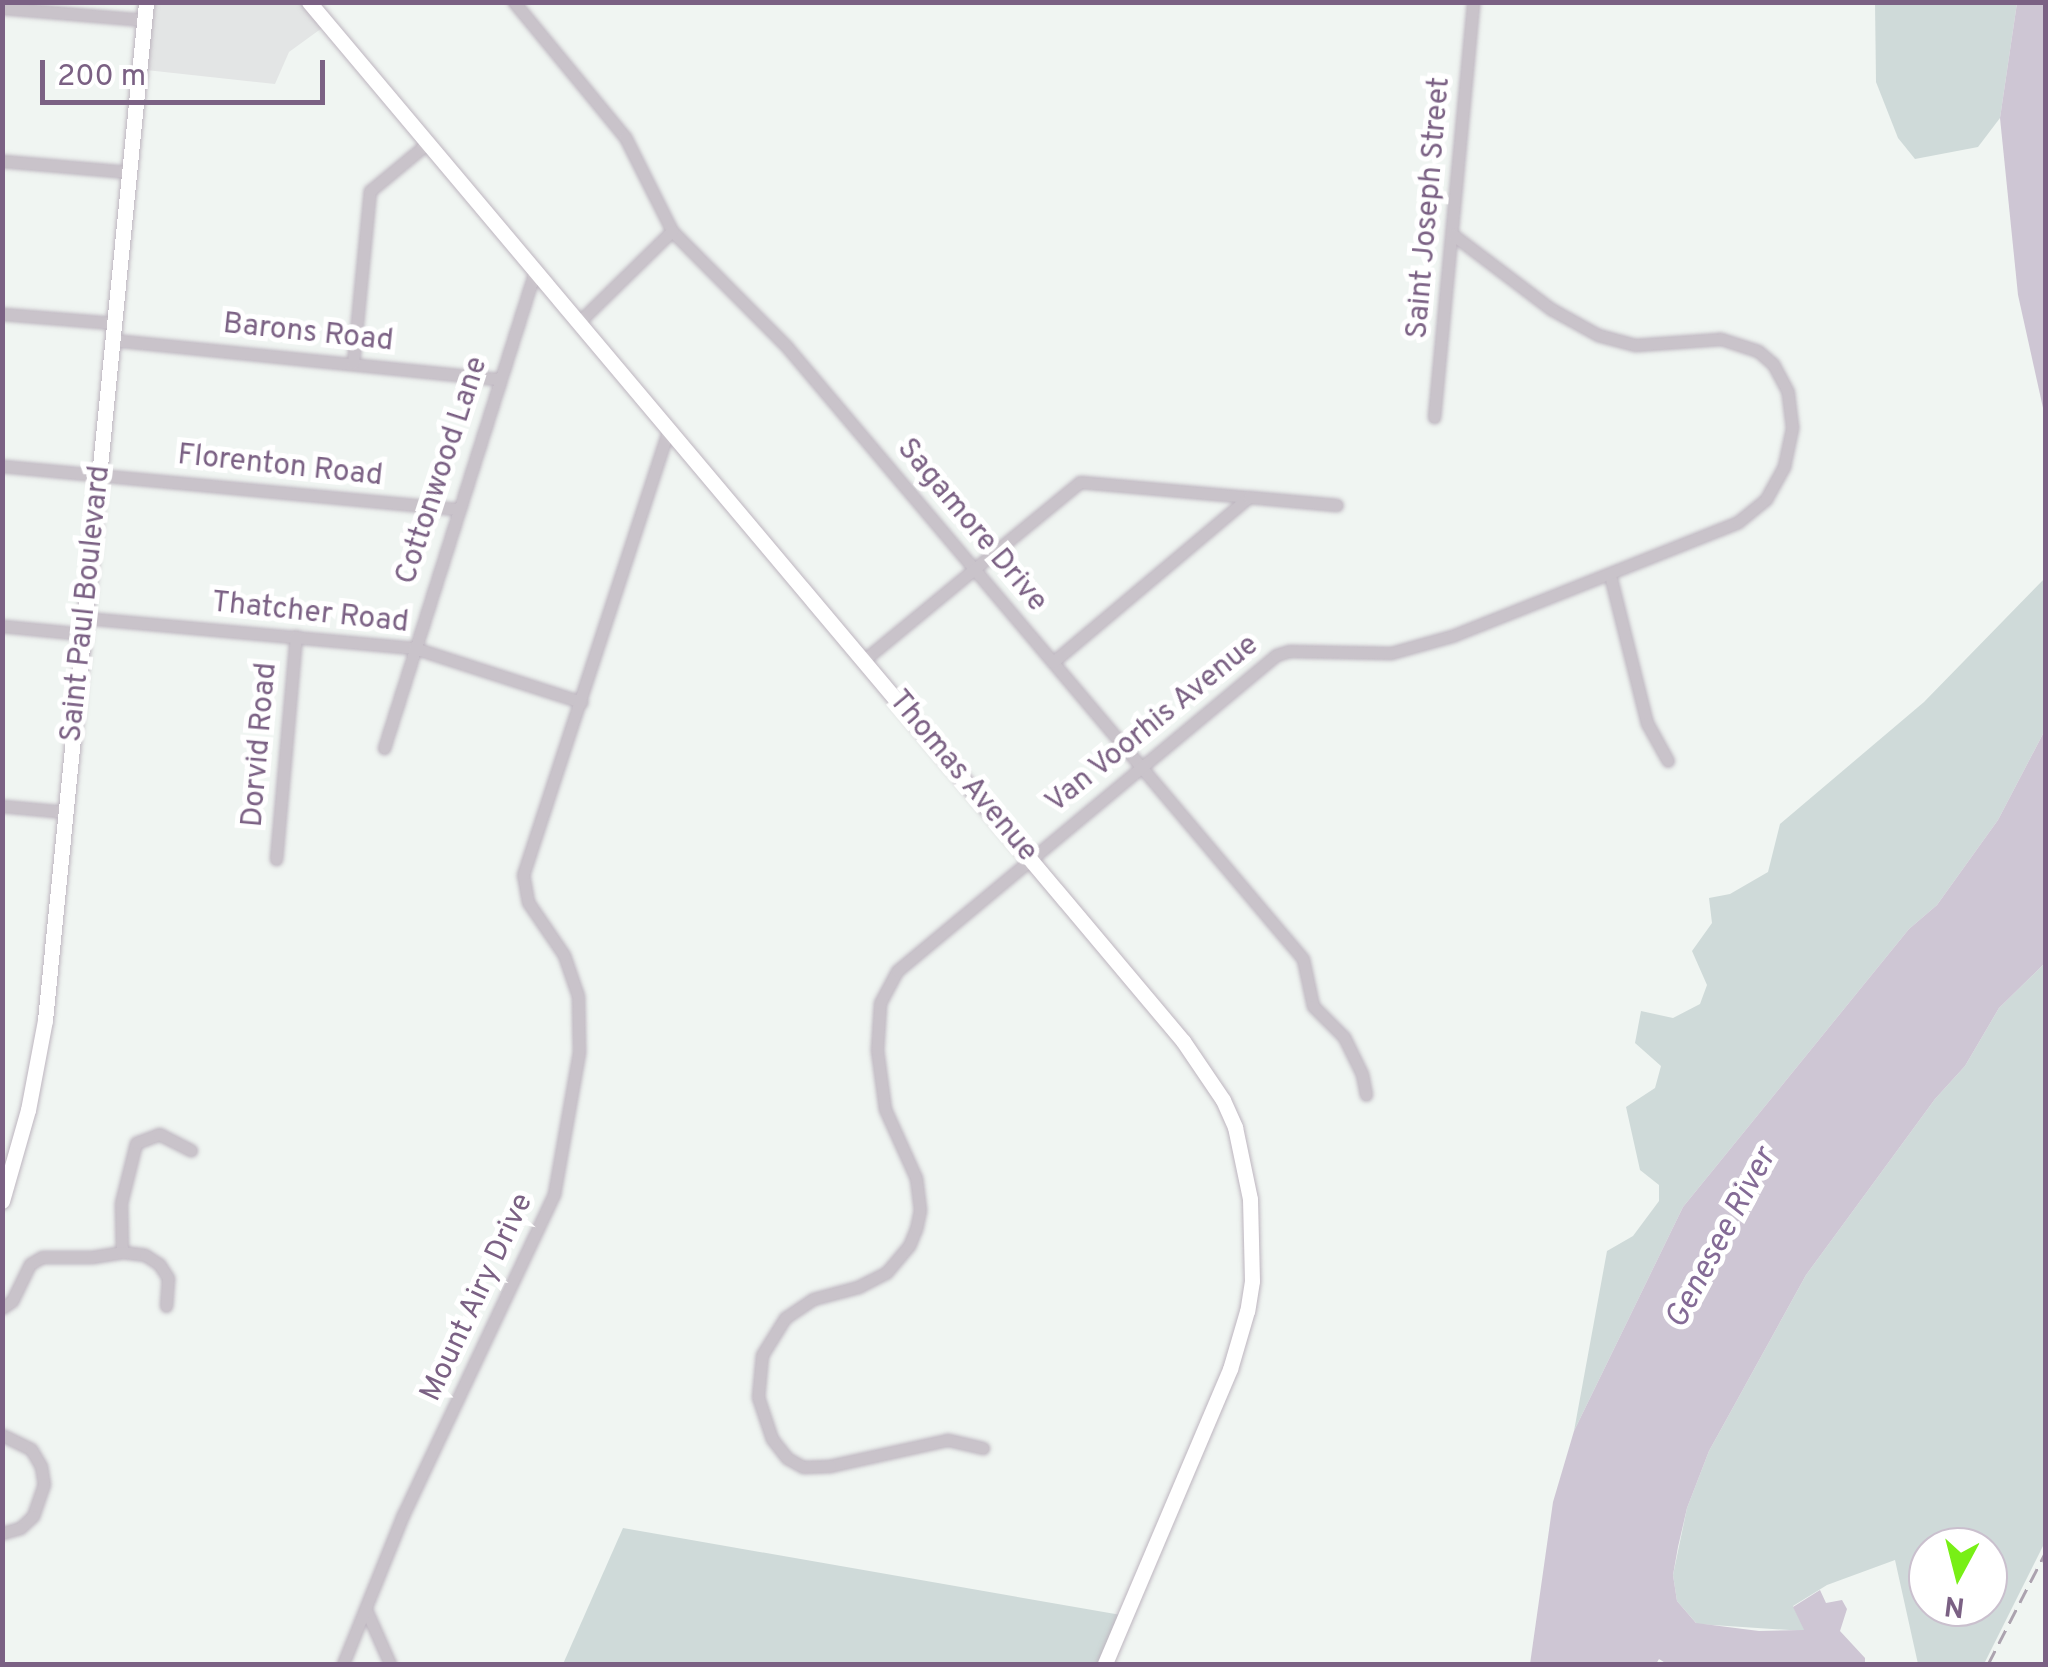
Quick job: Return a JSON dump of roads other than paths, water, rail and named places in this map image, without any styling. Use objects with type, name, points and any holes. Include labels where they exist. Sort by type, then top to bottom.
[{"type":"main road","name":"Saint Paul Boulevard","points":[[2,1201],[28,1110],[46,1020],[146,2]]},
{"type":"main road","name":"Thomas Avenue","points":[[309,2],[1207,1072],[1235,1127],[1250,1199],[1252,1281],[1240,1338],[1105,1664]]},
{"type":"street","name":"Sagamore Drive","points":[[514,2],[625,137],[672,231],[787,347],[1302,959],[1314,1006],[1344,1038],[1362,1074],[1366,1095]]},
{"type":"street","name":"Saint Joseph Street","points":[[1434,417],[1473,2]]},
{"type":"street","points":[[2,8],[144,20]]},
{"type":"street","points":[[352,363],[370,190],[429,142]]},
{"type":"street","points":[[2,161],[130,172]]},
{"type":"street","points":[[580,321],[672,231]]},
{"type":"street","name":"Van Voorhis Avenue","points":[[983,1448],[947,1440],[830,1466],[804,1468],[780,1450],[765,1424],[758,1398],[758,1370],[767,1342],[796,1308],[829,1293],[872,1282],[908,1246],[920,1210],[919,1193],[882,1100],[876,1034],[880,1003],[890,980],[906,961],[1140,765],[1255,669],[1282,652],[1391,653],[1424,646],[1718,532],[1766,500],[1784,466],[1792,427],[1781,376],[1758,351],[1720,339],[1635,345],[1598,335],[1551,308],[1453,234]]},
{"type":"street","name":"Cottonwood Lane","points":[[384,748],[456,509],[536,268]]},
{"type":"street","name":"Barons Road","points":[[2,314],[114,332],[499,379]]},
{"type":"street","name":"Mount Airy Drive","points":[[343,1664],[367,1612],[396,1530],[542,1226],[557,1182],[579,1052],[578,996],[564,955],[528,902],[523,884],[670,428]]},
{"type":"street","name":"Florenton Road","points":[[2,466],[456,509]]},
{"type":"street","points":[[864,660],[1080,482],[1337,505]]},
{"type":"street","points":[[1053,662],[1249,496]]},
{"type":"street","points":[[1610,575],[1647,723],[1668,761]]},
{"type":"street","name":"Thatcher Road","points":[[2,626],[296,636],[414,648],[581,702]]},
{"type":"street","name":"Dorvid Road","points":[[276,859],[296,636]]},
{"type":"street","points":[[2,806],[66,812]]},
{"type":"street","points":[[122,1252],[121,1204],[136,1144],[159,1134],[190,1150]]},
{"type":"street","points":[[2,1308],[12,1301],[36,1260],[122,1252],[145,1255],[160,1264],[169,1286],[166,1306]]},
{"type":"street","points":[[2,1435],[31,1449],[41,1466],[44,1484],[33,1516],[20,1528],[2,1533]]},
{"type":"street","points":[[367,1612],[390,1664]]},
{"type":"water","points":[[2017,3],[2045,3],[2045,417],[2018,295],[2000,118]]},
{"type":"water","name":"Genesee River","points":[[2045,730],[2045,963],[1999,1008],[1965,1066],[1935,1099],[1806,1275],[1709,1451],[1687,1508],[1678,1547],[1673,1575],[1677,1601],[1696,1623],[1759,1631],[1804,1630],[1793,1607],[1820,1590],[1826,1603],[1842,1600],[1847,1609],[1840,1631],[1865,1658],[1865,1664],[1667,1664],[1659,1659],[1656,1664],[1530,1664],[1553,1502],[1574,1431],[1683,1207],[1909,929],[1937,905],[1998,820]]},
{"type":"railway","points":[[1988,1664],[2046,1551]]}]
